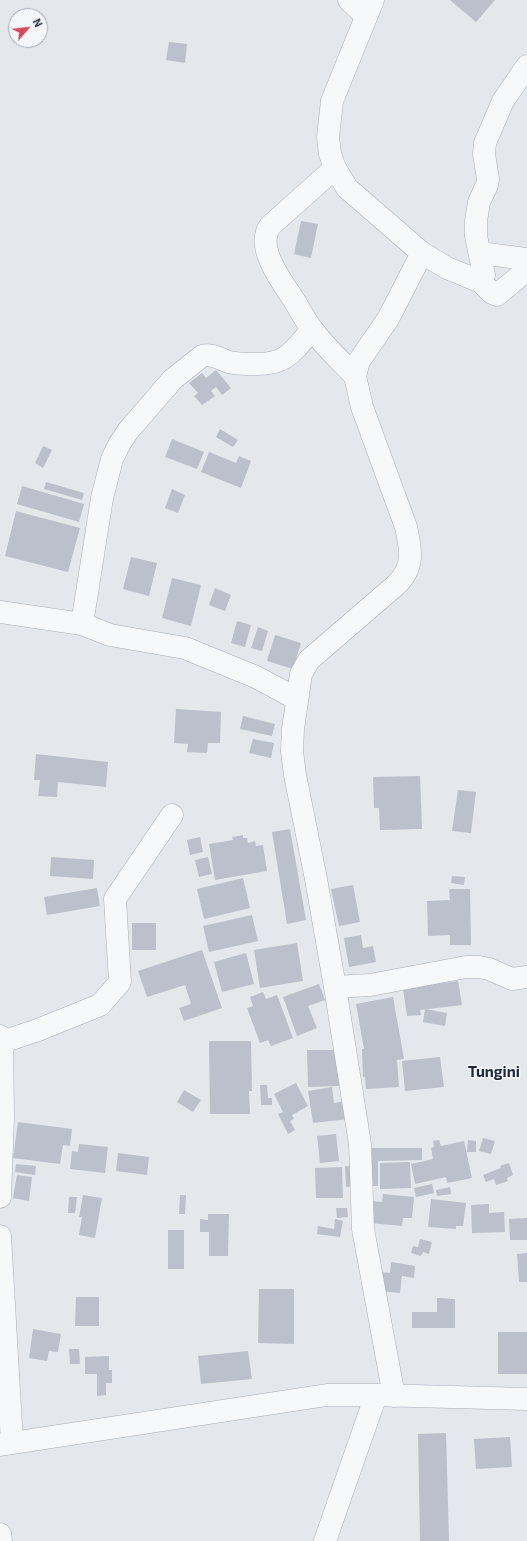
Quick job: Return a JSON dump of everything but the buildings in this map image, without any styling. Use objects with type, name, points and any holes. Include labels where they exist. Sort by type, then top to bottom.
[{"type":"street","points":[[349,0],[370,8],[332,101],[328,137],[330,154],[335,168],[348,188],[422,253],[447,268],[480,281],[492,293],[497,295],[527,270]]},
{"type":"street","points":[[480,281],[484,275],[476,236],[476,221],[479,202],[485,191],[488,179],[484,154],[485,143],[503,101],[527,66]]},
{"type":"street","points":[[335,168],[270,226],[266,234],[267,249],[275,271],[312,330],[355,376]]},
{"type":"street","points":[[325,1541],[385,1395],[363,1229],[360,1144],[316,879],[295,775],[292,751],[293,729],[301,674],[309,660],[405,577],[409,564],[410,546],[406,527],[362,407],[355,376],[359,361],[388,319],[422,253]]},
{"type":"street","points":[[480,253],[527,259]]},
{"type":"street","points":[[82,624],[102,498],[112,459],[128,431],[173,379],[202,356],[207,355],[233,363],[243,364],[274,363],[283,359],[292,352],[312,330]]},
{"type":"street","points":[[0,612],[82,624],[110,635],[185,648],[256,677],[297,699]]},
{"type":"street","points":[[0,1197],[1,1039],[38,1030],[100,1005],[120,982],[115,899],[172,815]]},
{"type":"street","points":[[335,987],[370,985],[466,967],[489,969],[512,979],[527,977]]},
{"type":"street","points":[[0,1236],[6,1444],[327,1395],[527,1399]]},
{"type":"street","points":[[0,1534],[1,1541]]},
{"type":"district","name":"Tungini","points":[[494,1072]]}]
